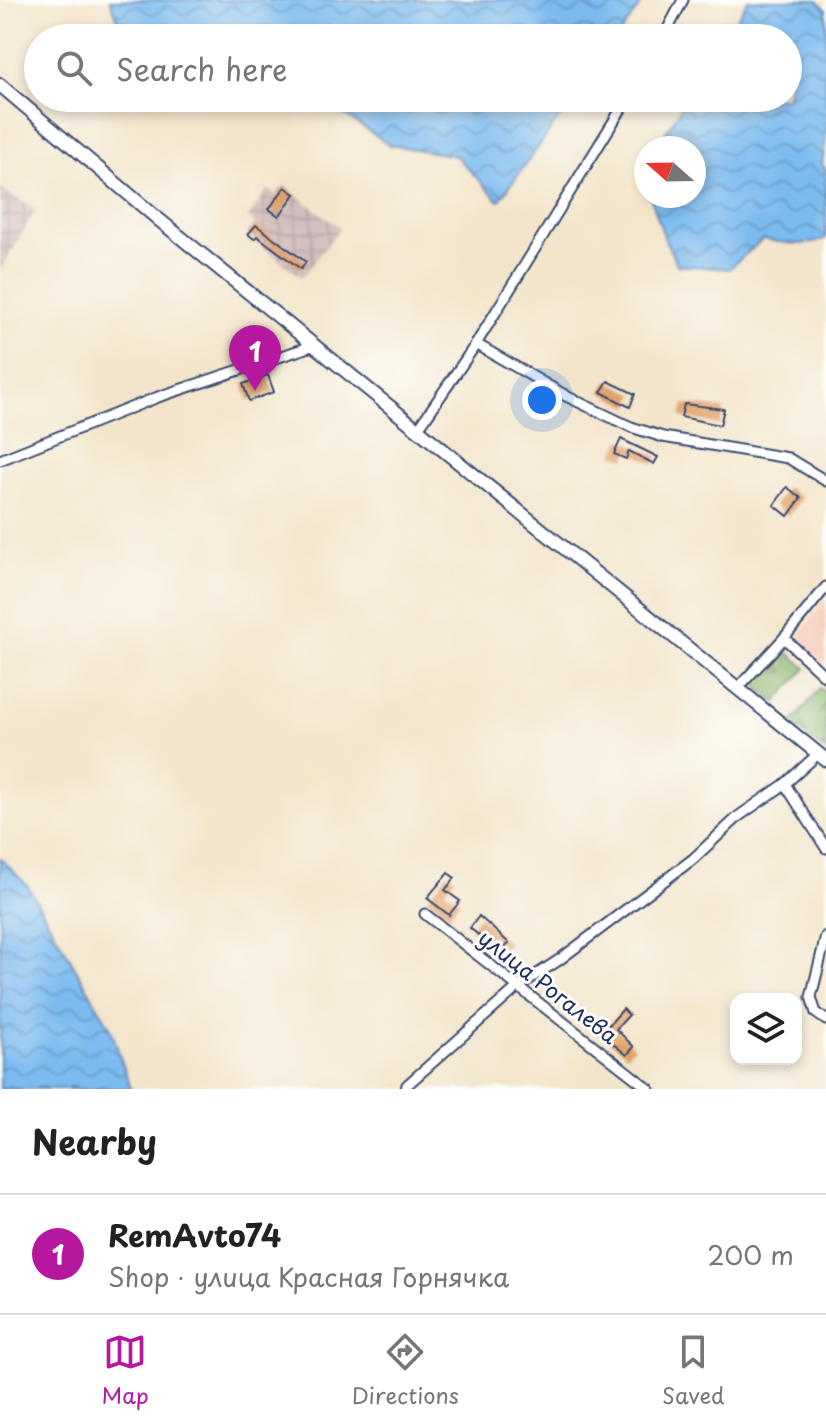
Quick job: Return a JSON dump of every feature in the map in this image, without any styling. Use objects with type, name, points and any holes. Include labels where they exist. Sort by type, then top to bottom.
[{"type":"main road","points":[[0,85],[24,105]]},
{"type":"main road","points":[[32,112],[158,219],[822,757]]},
{"type":"street","points":[[670,24],[683,0]]},
{"type":"street","points":[[418,429],[476,344],[619,112]]},
{"type":"street","points":[[476,344],[568,397],[631,427],[663,437],[788,458],[826,481]]},
{"type":"street","points":[[0,460],[158,397],[315,345]]},
{"type":"street","points":[[737,689],[826,587]]},
{"type":"street","points":[[784,638],[826,677]]},
{"type":"street","points":[[406,1089],[519,986],[559,960],[693,859],[739,816],[822,757]]},
{"type":"street","points":[[785,784],[826,848]]},
{"type":"street","name":"улица Рогалева","points":[[425,914],[649,1089]]},
{"type":"street","points":[[826,936],[811,997],[816,1013],[826,1020]]},
{"type":"shaded area","points":[[284,185],[340,228],[302,278],[247,234],[255,223],[248,218],[268,189],[276,195]]},
{"type":"shaded area","points":[[0,188],[36,210],[0,271]]},
{"type":"shaded area","points":[[826,601],[826,664],[795,639]]},
{"type":"green space","points":[[782,647],[806,668],[775,703],[751,682]]},
{"type":"green space","points":[[820,688],[826,693],[826,752],[791,724]]},
{"type":"water","points":[[110,0],[644,0],[627,24],[119,24]]},
{"type":"water","points":[[748,0],[817,0],[826,10],[826,137],[822,165],[826,169],[826,238],[803,244],[763,239],[729,269],[677,265],[654,208],[706,208],[706,136],[663,136],[678,112],[802,112],[802,24],[733,24]]},
{"type":"water","points":[[340,112],[564,112],[499,201],[456,156],[390,145]]},
{"type":"water","points":[[0,858],[27,885],[110,1027],[131,1089],[0,1089]]},
{"type":"building","points":[[285,187],[295,194],[279,216],[269,209]]},
{"type":"building","points":[[256,225],[306,262],[301,269],[257,236],[254,239],[248,234]]},
{"type":"building","points":[[268,375],[274,392],[249,401],[243,384]]},
{"type":"building","points":[[608,381],[635,394],[630,407],[601,392]]},
{"type":"building","points":[[684,404],[724,409],[720,425],[681,417]]},
{"type":"building","points":[[621,439],[658,457],[654,464],[629,451],[626,459],[614,454]]},
{"type":"building","points":[[787,487],[801,498],[788,516],[774,505]]},
{"type":"building","points":[[448,873],[455,878],[445,890],[460,901],[449,915],[427,898]]},
{"type":"building","points":[[479,916],[509,943],[500,953],[470,928]]},
{"type":"building","points":[[623,1009],[629,1015],[616,1029],[634,1047],[627,1055],[591,1026],[599,1017],[609,1025]]},
{"type":"place","name":"RemAvto74","points":[[255,391]]}]
